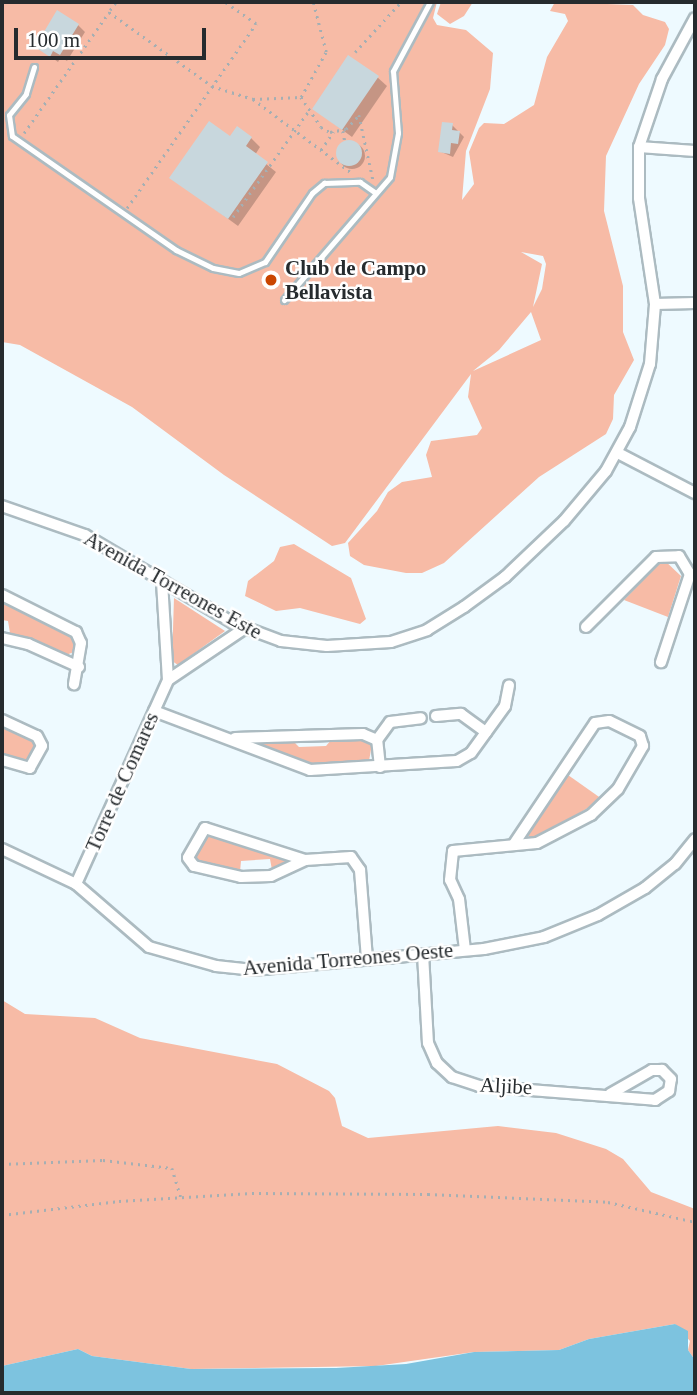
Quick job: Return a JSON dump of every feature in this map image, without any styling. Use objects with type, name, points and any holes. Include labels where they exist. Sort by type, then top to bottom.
[{"type":"street","name":"Avenida Torreones Este","points":[[2,506],[85,535],[245,628],[281,641],[327,646],[391,642],[427,630],[485,593],[527,558],[580,504],[618,453],[650,364],[655,304],[639,198],[639,146],[662,79],[695,18]]},
{"type":"street","points":[[639,146],[695,151]]},
{"type":"street","points":[[655,304],[695,303]]},
{"type":"street","points":[[618,453],[695,493]]},
{"type":"street","points":[[586,627],[656,557],[679,556],[693,575],[661,662]]},
{"type":"street","name":"Torre de Comares","points":[[76,884],[168,680],[162,581]]},
{"type":"street","points":[[2,595],[76,632],[79,667],[74,684]]},
{"type":"street","points":[[168,680],[245,628]]},
{"type":"street","points":[[2,638],[28,643],[79,667]]},
{"type":"street","points":[[154,711],[235,738],[254,751],[310,770],[380,767],[461,760],[486,732],[508,701],[509,685]]},
{"type":"street","points":[[436,716],[461,714],[486,732]]},
{"type":"street","points":[[380,767],[377,740],[392,721],[421,718]]},
{"type":"street","points":[[2,719],[37,736],[42,746],[30,768],[2,761]]},
{"type":"street","points":[[465,950],[459,899],[450,880],[451,855],[461,847],[514,844],[544,840],[601,808],[642,749],[640,736],[604,720],[595,723],[514,844]]},
{"type":"street","points":[[235,738],[358,734],[377,740]]},
{"type":"street","points":[[305,860],[207,828],[198,833],[188,858],[194,866],[241,877],[271,876],[305,860],[347,856],[357,862],[367,958]]},
{"type":"street","name":"Avenida Torreones Oeste","points":[[2,849],[76,884],[140,942],[216,966],[253,970],[465,950],[544,937],[598,915],[666,873],[695,839]]},
{"type":"street","name":"Aljibe","points":[[423,954],[428,1043],[437,1063],[452,1077],[479,1086],[659,1099],[669,1091],[671,1079],[666,1072],[652,1070],[610,1094]]},
{"type":"lane","points":[[285,300],[390,177],[397,156],[396,64],[430,2]]},
{"type":"lane","points":[[34,67],[26,94],[9,115],[12,135],[176,250],[213,268],[239,273],[256,268],[278,246],[317,187],[337,180],[366,183],[376,193]]},
{"type":"path","points":[[21,138],[116,2]]},
{"type":"path","points":[[115,203],[125,210],[256,24],[224,2]]},
{"type":"path","points":[[301,97],[326,52],[314,2]]},
{"type":"path","points":[[355,52],[401,2]]},
{"type":"path","points":[[109,12],[212,86],[253,99],[366,183]]},
{"type":"path","points":[[253,99],[301,97]]},
{"type":"path","points":[[301,97],[308,112],[321,127],[333,132],[343,131],[359,115],[376,193]]},
{"type":"path","points":[[233,217],[308,112]]},
{"type":"path","points":[[343,131],[345,141]]},
{"type":"path","points":[[321,150],[333,132]]},
{"type":"path","points":[[2,1164],[103,1160],[172,1168],[181,1197]]},
{"type":"path","points":[[2,1215],[181,1197],[252,1193],[538,1197],[608,1202],[695,1222]]},
{"type":"shaded area","name":"Club de Campo Bellavista","points":[[2,2],[437,2],[433,18],[437,25],[466,30],[493,53],[490,89],[466,151],[462,200],[474,184],[469,152],[479,128],[484,123],[504,124],[534,105],[547,57],[568,21],[565,14],[550,11],[555,2],[633,5],[643,15],[665,22],[669,29],[665,45],[639,84],[606,156],[604,211],[623,286],[623,332],[634,360],[614,395],[613,419],[606,434],[539,477],[444,563],[422,573],[406,573],[364,565],[350,556],[348,543],[377,511],[388,492],[402,482],[432,477],[426,455],[431,441],[477,435],[482,428],[468,397],[471,374],[345,543],[332,546],[224,475],[132,407],[20,345],[2,342]],"holes":[[[521,252],[543,256],[546,264],[542,289],[533,307],[542,264]],[[531,312],[541,340],[473,371],[499,350]]]},
{"type":"shaded area","points":[[441,2],[473,2],[464,16],[450,24],[437,14]]},
{"type":"shaded area","points":[[294,544],[351,578],[366,619],[360,624],[300,608],[276,611],[245,596],[248,581],[274,561],[280,547]]},
{"type":"shaded area","points":[[663,559],[681,576],[668,617],[624,600]]},
{"type":"shaded area","points":[[174,598],[225,631],[178,665],[172,661]]},
{"type":"shaded area","points":[[2,599],[74,636],[74,652],[66,655],[10,633],[8,621],[2,620]]},
{"type":"shaded area","points":[[2,724],[35,739],[31,761],[26,763],[2,755]]},
{"type":"shaded area","points":[[366,738],[372,744],[369,761],[313,767],[253,745],[293,741],[299,747],[326,746],[332,739]]},
{"type":"shaded area","points":[[568,775],[602,799],[538,839],[529,838],[527,829]]},
{"type":"shaded area","points":[[205,832],[285,858],[287,862],[272,870],[270,859],[241,861],[240,872],[194,862],[192,854]]},
{"type":"shaded area","points":[[2,1000],[25,1014],[95,1018],[140,1038],[277,1064],[329,1091],[335,1098],[342,1126],[368,1138],[498,1126],[556,1133],[606,1149],[623,1159],[651,1192],[695,1209],[695,1360],[688,1350],[690,1341],[675,1324],[589,1339],[559,1350],[474,1352],[376,1366],[191,1369],[92,1356],[78,1349],[2,1366]]},
{"type":"water","points":[[675,1324],[688,1331],[688,1350],[695,1360],[695,1393],[2,1393],[2,1366],[78,1349],[92,1356],[191,1369],[336,1368],[406,1364],[474,1352],[559,1350],[589,1339]]},
{"type":"building","points":[[57,10],[79,24],[60,55],[53,51],[50,57],[35,47]]},
{"type":"building","points":[[348,55],[379,76],[342,130],[312,109]]},
{"type":"building","points":[[209,121],[230,136],[237,126],[252,137],[246,146],[268,162],[228,219],[169,178]]},
{"type":"building","points":[[442,122],[453,123],[452,130],[460,131],[458,144],[451,143],[450,154],[438,152]]},
{"type":"building","points":[[349,140],[358,144],[362,153],[358,162],[349,166],[340,162],[336,153],[340,144]]},
{"type":"place","name":"Club de Campo Bellavista","points":[[271,280]]}]
